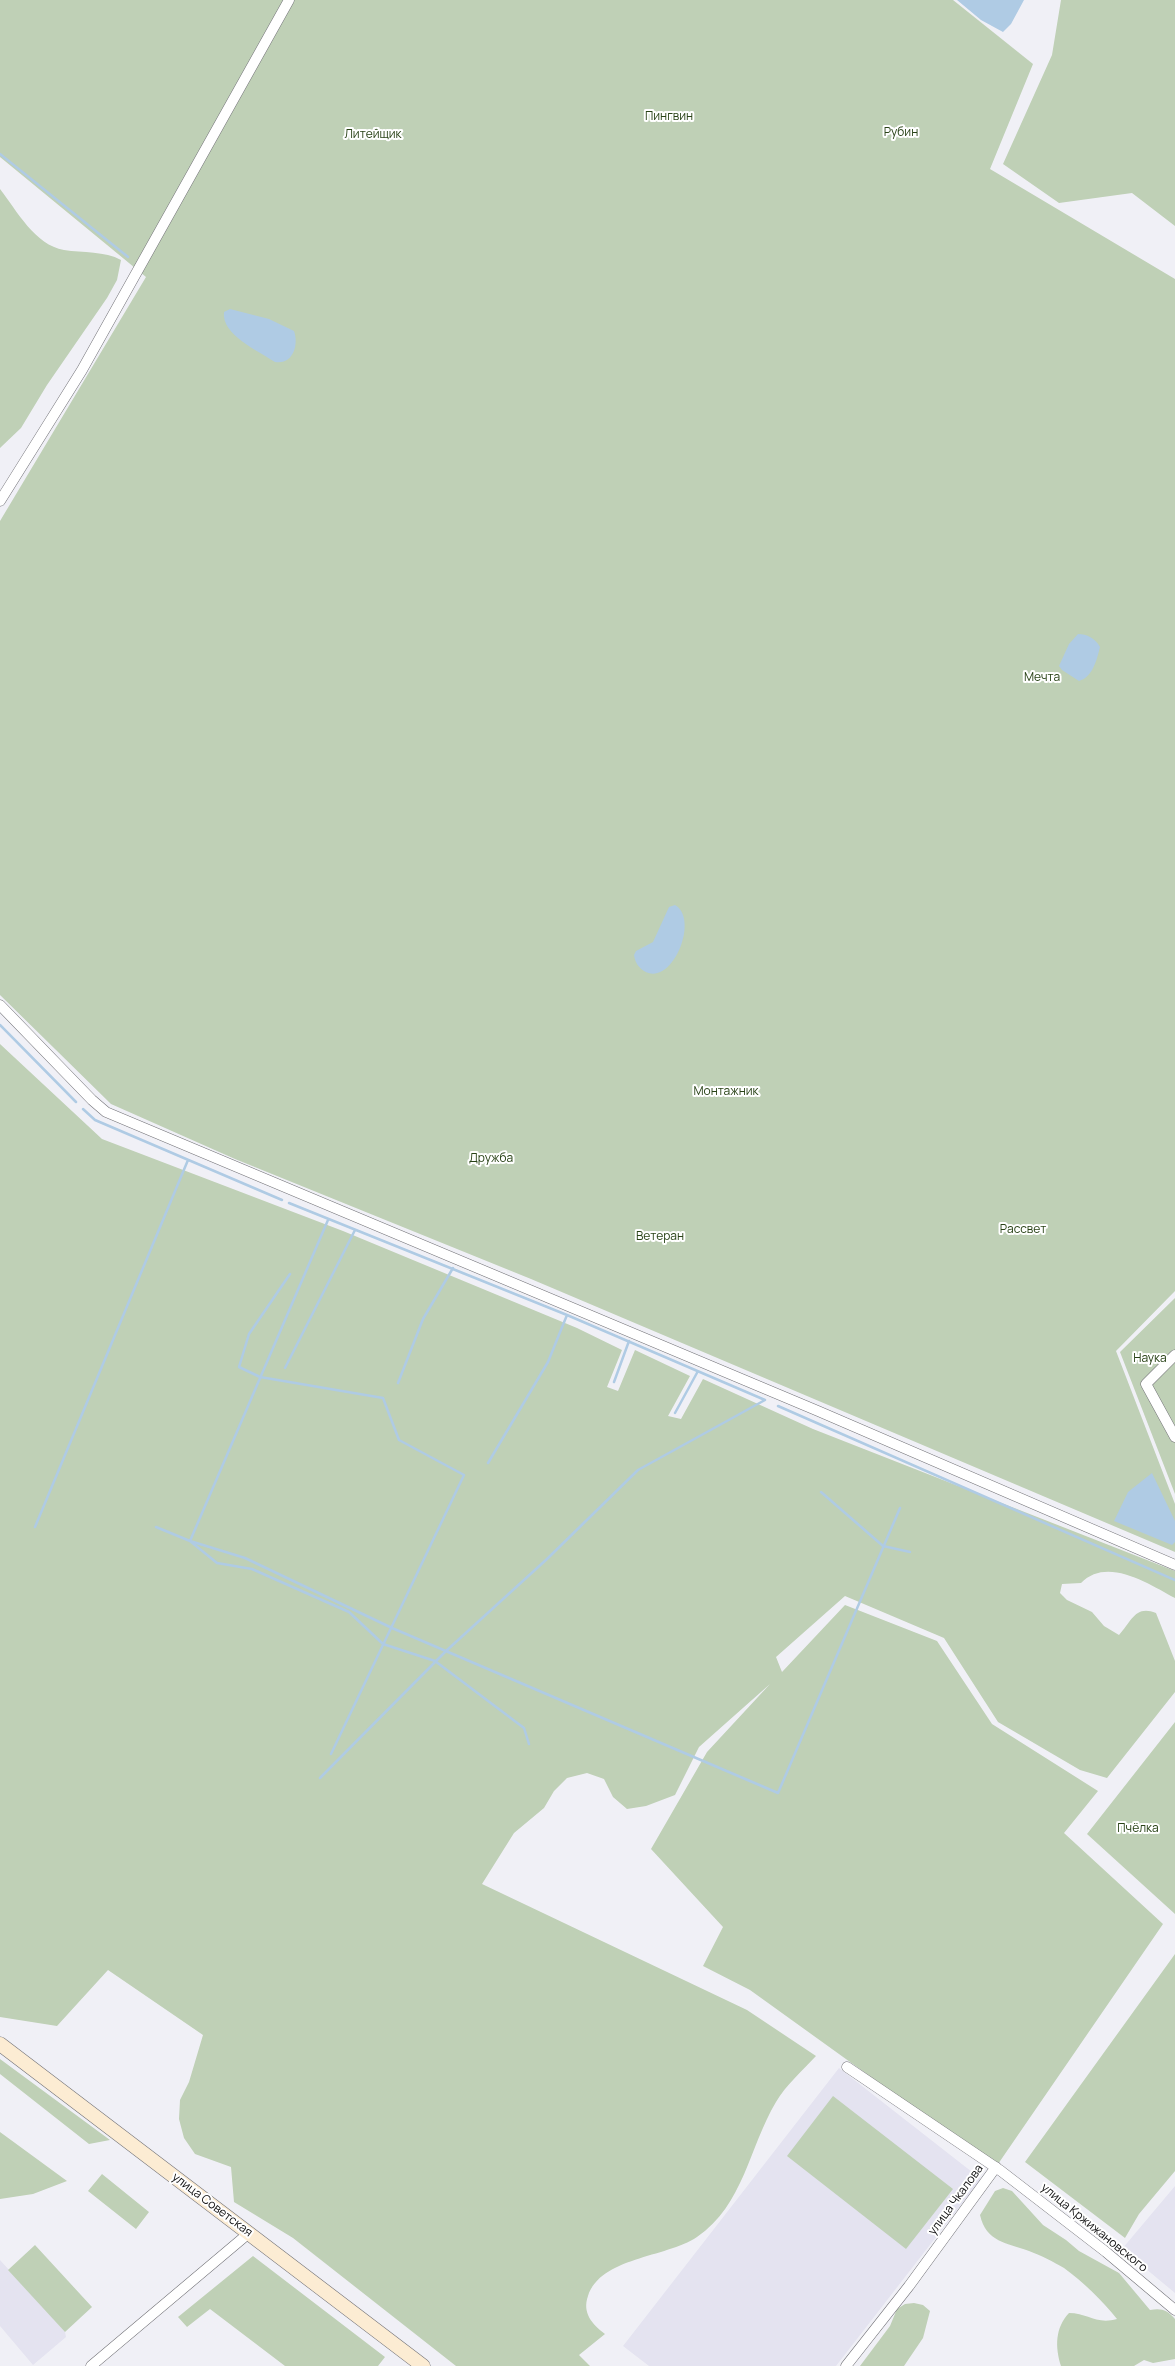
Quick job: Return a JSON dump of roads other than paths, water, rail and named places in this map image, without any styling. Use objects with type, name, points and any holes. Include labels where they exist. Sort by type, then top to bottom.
[{"type":"street","points":[[0,501],[82,370],[289,0]]},
{"type":"street","points":[[0,1005],[92,1100],[106,1112],[810,1407],[1175,1565]]},
{"type":"street","points":[[1175,1355],[1146,1384],[1175,1437]]},
{"type":"street","name":"улица Советская","points":[[0,2044],[423,2366]]},
{"type":"street","name":"улица Чкалова","points":[[846,2366],[909,2286],[996,2167],[847,2067]]},
{"type":"street","name":"улица Кржижановского","points":[[996,2167],[1106,2252],[1175,2310]]},
{"type":"street","points":[[91,2366],[249,2234]]},
{"type":"water","points":[[957,0],[1024,0],[1011,24],[1003,32],[981,20]]},
{"type":"water","points":[[230,309],[269,319],[294,331],[296,342],[293,353],[286,360],[275,362],[242,342],[228,328],[225,320],[224,312]]},
{"type":"water","points":[[1078,634],[1090,637],[1100,647],[1091,672],[1079,681],[1059,666],[1069,644]]},
{"type":"water","points":[[675,905],[682,913],[685,924],[684,937],[679,950],[673,961],[664,970],[654,974],[644,971],[637,964],[634,955],[636,951],[653,942],[669,907]]},
{"type":"water","points":[[1152,1473],[1175,1521],[1175,1542],[1172,1545],[1114,1521],[1128,1492]]},
{"type":"waterway","points":[[0,154],[128,257]]},
{"type":"waterway","points":[[0,1025],[76,1102]]},
{"type":"waterway","points":[[83,1109],[95,1120],[282,1200]]},
{"type":"waterway","points":[[35,1527],[188,1160]]},
{"type":"waterway","points":[[289,1203],[567,1315],[765,1400]]},
{"type":"waterway","points":[[328,1220],[190,1541],[217,1563],[252,1569],[349,1612],[383,1644],[435,1661],[524,1728],[529,1744]]},
{"type":"waterway","points":[[285,1368],[355,1230]]},
{"type":"waterway","points":[[398,1383],[423,1319],[453,1268]]},
{"type":"waterway","points":[[290,1274],[249,1334],[239,1367],[260,1377],[383,1398],[399,1440],[464,1475],[331,1754]]},
{"type":"waterway","points":[[488,1463],[548,1362],[567,1315]]},
{"type":"waterway","points":[[614,1382],[629,1341]]},
{"type":"waterway","points":[[675,1413],[698,1371]]},
{"type":"waterway","points":[[320,1778],[446,1651],[547,1559],[638,1470],[765,1400]]},
{"type":"waterway","points":[[778,1406],[1175,1580]]},
{"type":"waterway","points":[[821,1492],[883,1546],[910,1552]]},
{"type":"waterway","points":[[156,1527],[190,1541],[245,1558],[392,1628],[778,1793],[900,1508]]},
{"type":"park label","name":"Пингвин","points":[[669,117]]},
{"type":"park label","name":"Рубин","points":[[901,133]]},
{"type":"park label","name":"Литейщик","points":[[373,135]]},
{"type":"park label","name":"Мечта","points":[[1042,678]]},
{"type":"park label","name":"Монтажник","points":[[726,1092]]},
{"type":"park label","name":"Дружба","points":[[491,1159]]},
{"type":"park label","name":"Рассвет","points":[[1023,1230]]},
{"type":"park label","name":"Ветеран","points":[[660,1237]]},
{"type":"park label","name":"Наука","points":[[1150,1359]]},
{"type":"park label","name":"Пчёлка","points":[[1138,1829]]}]
